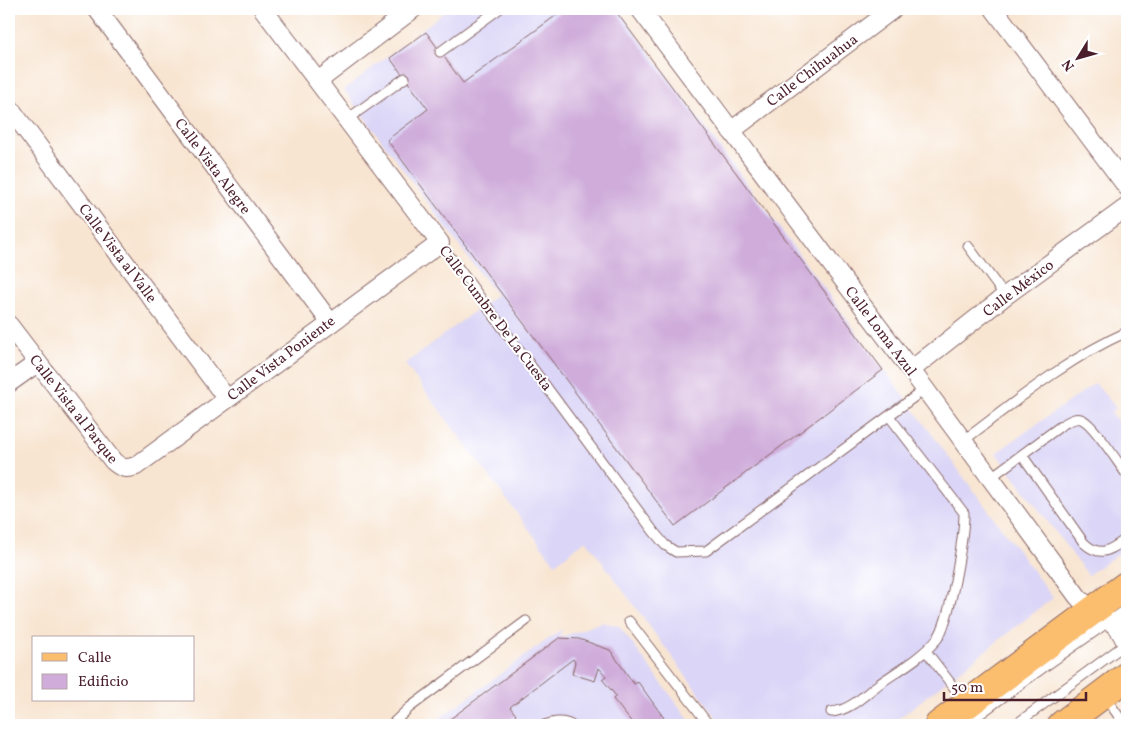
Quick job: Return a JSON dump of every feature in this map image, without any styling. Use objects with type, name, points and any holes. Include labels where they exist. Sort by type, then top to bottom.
[{"type":"main road","points":[[939,725],[966,715],[1102,616],[1127,585]]},
{"type":"main road","points":[[1062,725],[1127,676]]},
{"type":"street","name":"Calle Vista Alegre","points":[[97,9],[330,322]]},
{"type":"street","name":"Calle Cumbre De La Cuesta","points":[[263,9],[440,243]]},
{"type":"street","points":[[318,82],[413,9]]},
{"type":"street","name":"Calle Loma Azul","points":[[640,9],[911,370],[1078,597],[1120,629],[1127,644]]},
{"type":"street","name":"Calle Chihuahua","points":[[730,131],[893,9]]},
{"type":"street","points":[[994,9],[1127,187]]},
{"type":"street","name":"Calle Vista al Valle","points":[[9,107],[227,399]]},
{"type":"street","name":"Calle México","points":[[911,370],[1005,296],[1127,208]]},
{"type":"street","name":"Calle Vista Poniente","points":[[121,468],[128,469],[136,466],[440,243]]},
{"type":"street","name":"Calle Vista al Parque","points":[[9,325],[112,462],[121,468]]},
{"type":"street","points":[[9,383],[37,363]]},
{"type":"lane","points":[[440,52],[499,9]]},
{"type":"lane","points":[[346,120],[405,78]]},
{"type":"lane","name":"Calle Cumbre De La Cuesta","points":[[440,243],[654,532],[665,545],[676,552],[706,551],[889,416]]},
{"type":"lane","points":[[968,246],[1005,296]]},
{"type":"lane","points":[[963,441],[1054,372],[1104,342],[1127,332]]},
{"type":"lane","points":[[831,712],[839,712],[852,704],[926,651],[938,638],[943,628],[962,540],[964,514],[889,416],[924,388]]},
{"type":"lane","points":[[990,478],[1073,419],[1082,419],[1092,427],[1127,474]]},
{"type":"lane","points":[[1022,455],[1089,548],[1104,552],[1111,550],[1127,538]]},
{"type":"lane","points":[[1102,616],[1127,609]]},
{"type":"lane","points":[[391,725],[409,708],[526,620]]},
{"type":"lane","points":[[629,621],[709,725]]},
{"type":"lane","points":[[1015,725],[1127,644]]},
{"type":"lane","points":[[926,651],[966,715]]},
{"type":"lane","points":[[1103,695],[1125,725]]},
{"type":"lane","points":[[544,725],[553,722],[565,722],[571,725]]},
{"type":"shaded area","points":[[448,9],[618,9],[1053,598],[890,725],[722,725],[586,540],[555,564],[405,364],[496,295],[344,90]]},
{"type":"shaded area","points":[[1095,383],[1116,408],[1111,412],[1127,434],[1127,547],[1088,575],[996,453]]},
{"type":"shaded area","points":[[602,622],[619,626],[693,725],[430,725],[562,629],[559,638]]},
{"type":"building","points":[[565,9],[614,9],[883,370],[675,526],[387,140],[428,109],[390,58],[426,32],[463,83]]},
{"type":"building","points":[[559,638],[579,639],[610,650],[634,684],[638,682],[669,725],[634,725],[613,699],[616,696],[602,679],[606,676],[599,668],[595,681],[572,674],[575,662],[573,659],[510,707],[516,715],[502,725],[442,725]]}]
